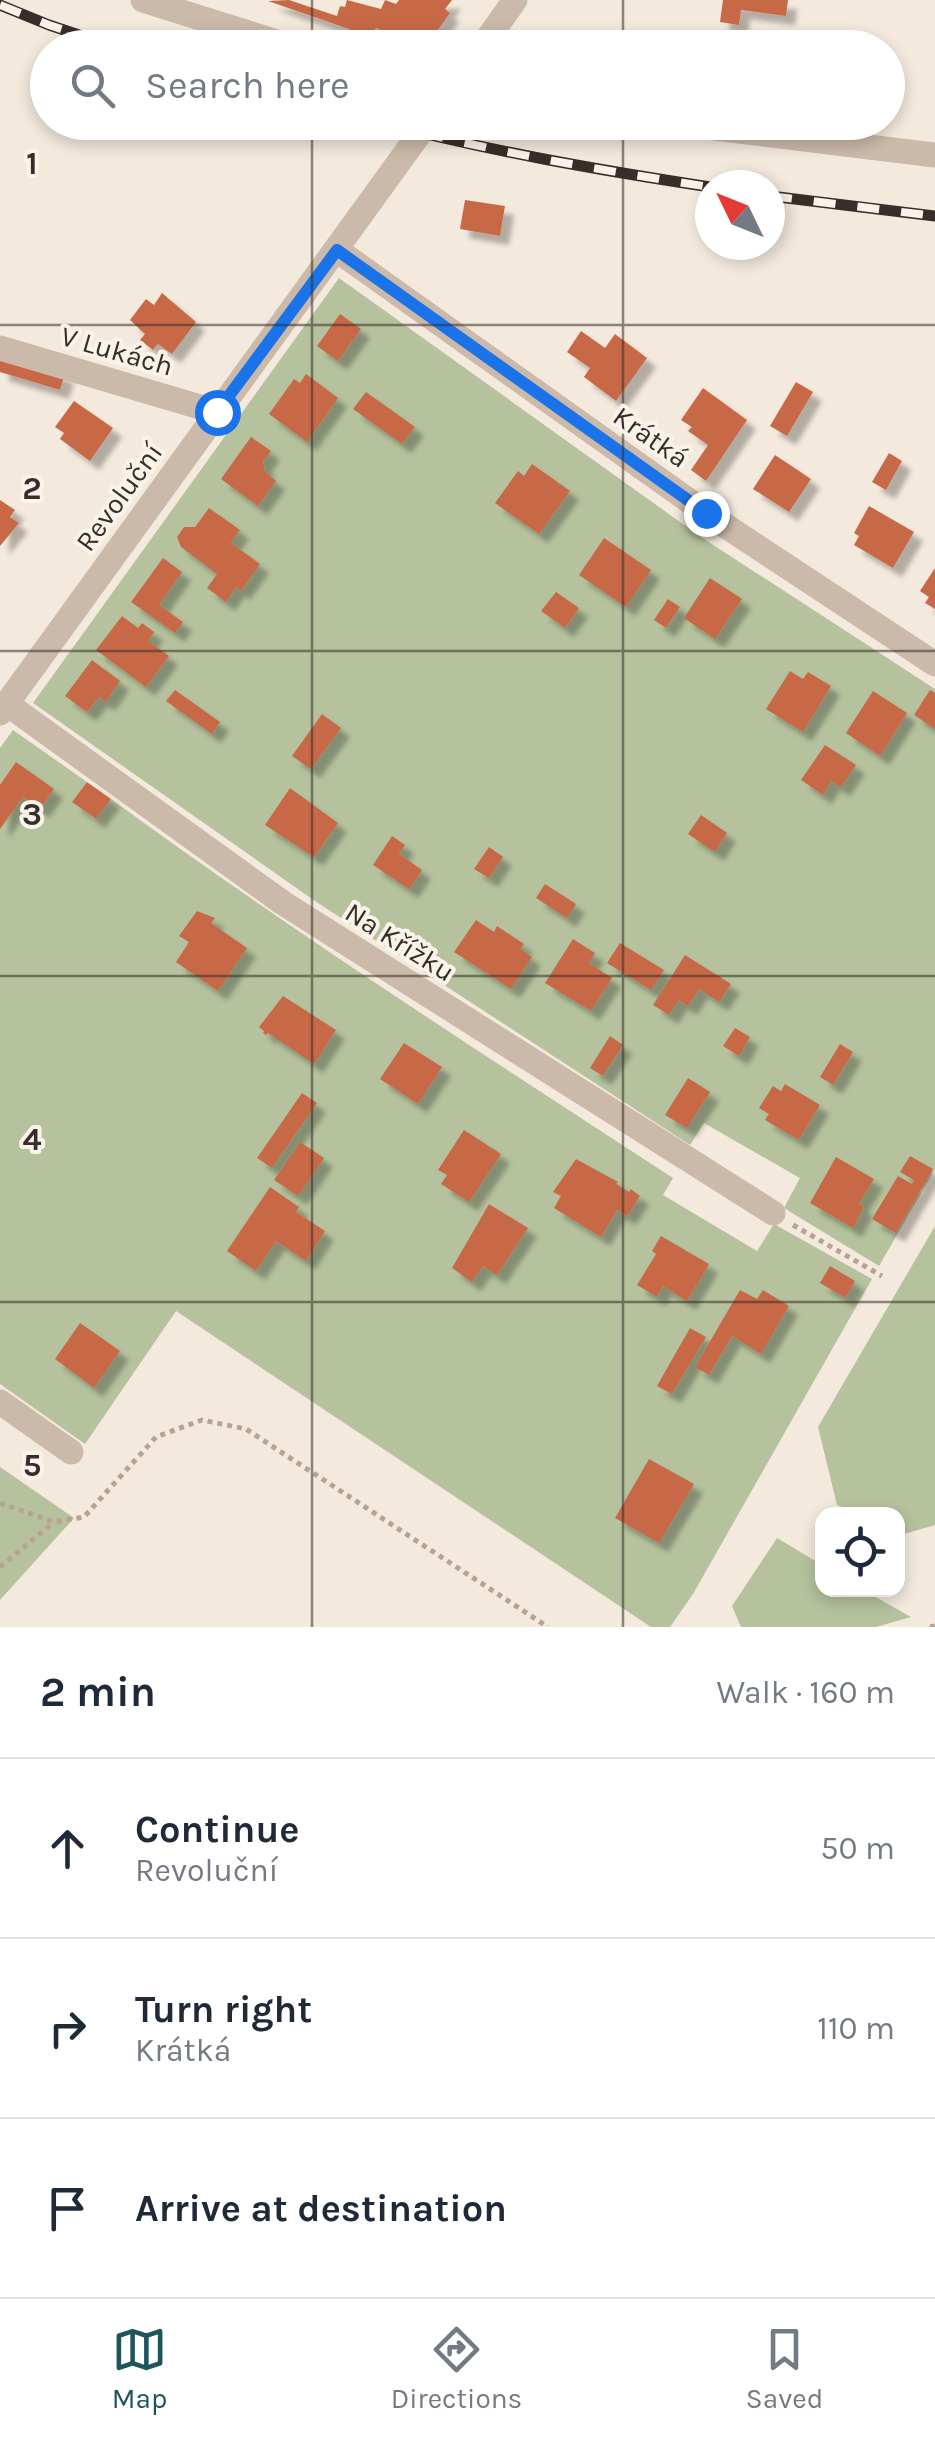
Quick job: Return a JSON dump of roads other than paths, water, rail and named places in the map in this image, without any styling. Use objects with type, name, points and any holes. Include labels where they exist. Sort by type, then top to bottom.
[{"type":"street","points":[[142,0],[238,30]]},
{"type":"street","points":[[493,30],[515,0]]},
{"type":"street","name":"Revoluční","points":[[3,709],[415,140]]},
{"type":"street","points":[[817,140],[935,154]]},
{"type":"street","name":"Krátká","points":[[337,250],[706,513],[935,664]]},
{"type":"street","name":"V Lukách","points":[[0,348],[217,412]]},
{"type":"street","name":"Na Křížku","points":[[3,709],[283,903],[773,1213]]},
{"type":"street","points":[[0,1402],[71,1452]]},
{"type":"railway","points":[[0,5],[64,30]]},
{"type":"railway","points":[[453,140],[695,185]]},
{"type":"railway","points":[[785,198],[935,216]]}]
